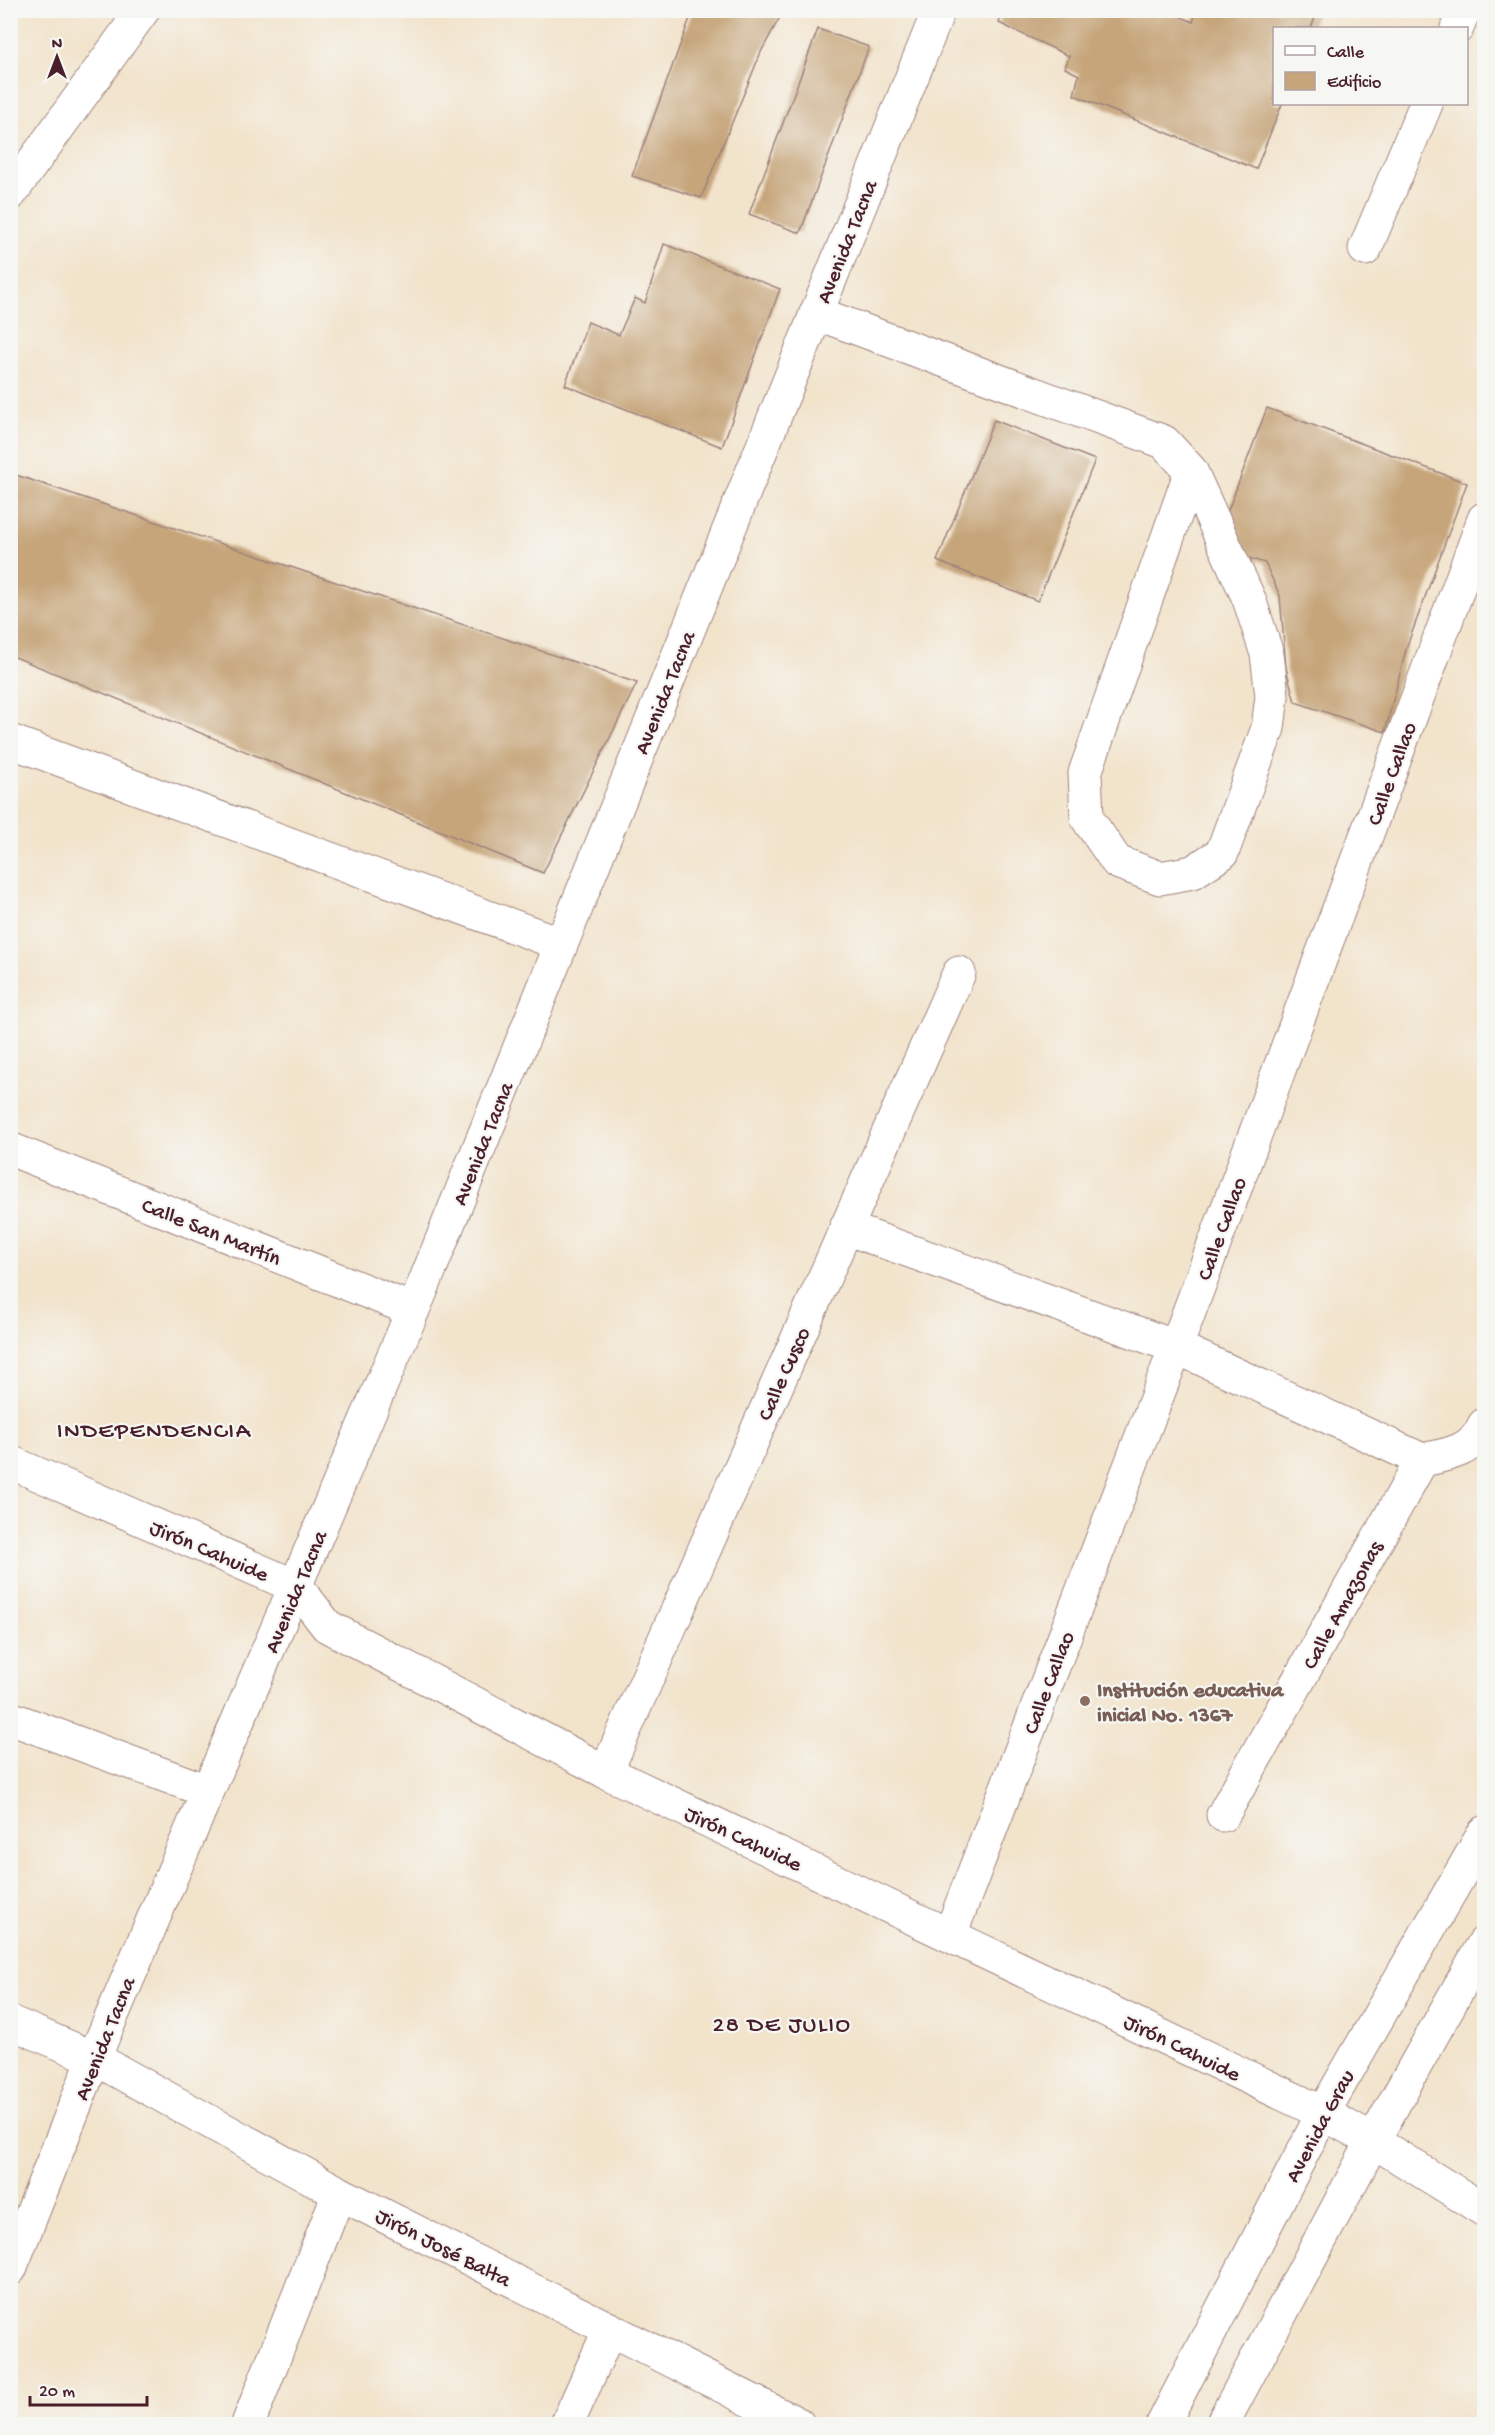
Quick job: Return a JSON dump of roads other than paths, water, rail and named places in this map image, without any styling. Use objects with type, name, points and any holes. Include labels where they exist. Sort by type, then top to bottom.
[{"type":"street","points":[[10,194],[143,10]]},
{"type":"street","name":"Avenida Tacna","points":[[10,2269],[94,2058],[207,1791],[297,1587],[413,1310],[939,10]]},
{"type":"street","points":[[1457,27],[1464,10]]},
{"type":"street","points":[[1365,249],[1426,105]]},
{"type":"street","points":[[816,313],[1164,442],[1191,471],[1249,599],[1267,654],[1272,696],[1268,728],[1222,853],[1193,872],[1160,878],[1117,862],[1087,818],[1085,773],[1191,471]]},
{"type":"street","name":"Calle Callao","points":[[950,1935],[1176,1347],[1485,519]]},
{"type":"street","points":[[10,741],[561,944]]},
{"type":"street","name":"Calle Cusco","points":[[606,1772],[959,973]]},
{"type":"street","name":"Calle San Martín","points":[[10,1149],[413,1310]]},
{"type":"street","points":[[846,1228],[1176,1347],[1422,1460],[1460,1452],[1481,1433],[1485,1425]]},
{"type":"street","name":"Calle Amazonas","points":[[1223,1815],[1422,1460]]},
{"type":"street","name":"Jirón Cahuide","points":[[10,1462],[297,1587],[327,1626],[606,1772],[1323,2114],[1373,2140],[1485,2210]]},
{"type":"street","points":[[10,1718],[207,1791]]},
{"type":"street","name":"Avenida Grau","points":[[1163,2424],[1323,2114],[1485,1833]]},
{"type":"street","points":[[1222,2424],[1373,2140],[1485,1943]]},
{"type":"street","name":"Jirón José Balta","points":[[10,2022],[94,2058],[339,2193],[798,2424]]},
{"type":"street","points":[[248,2424],[339,2193]]},
{"type":"street","points":[[567,2424],[610,2329]]},
{"type":"place","name":"Institución educativa inicial No. 1367","points":[[1085,1701]]},
{"type":"district","name":"INDEPENDENCIA","points":[[154,1429]]},
{"type":"district","name":"28 DE JULIO","points":[[782,2023]]}]
